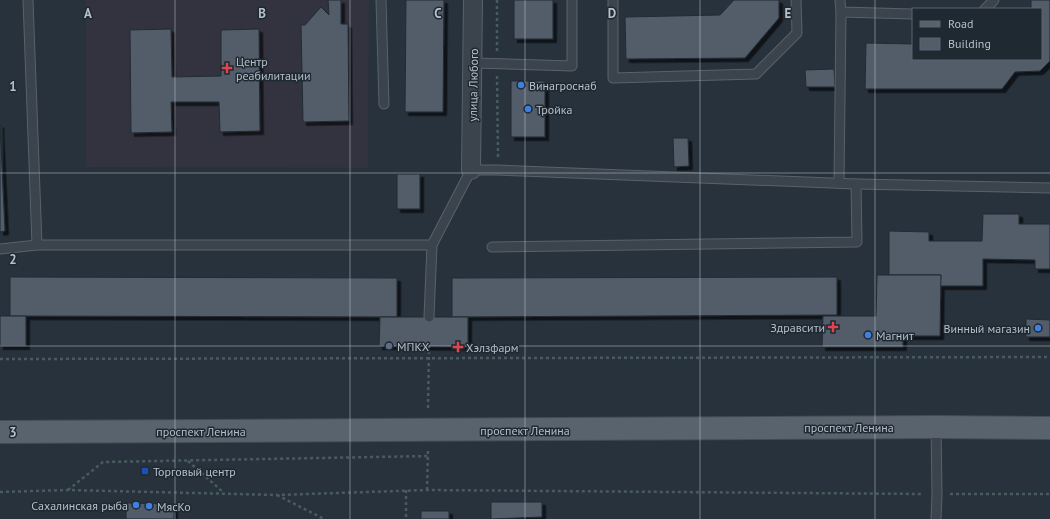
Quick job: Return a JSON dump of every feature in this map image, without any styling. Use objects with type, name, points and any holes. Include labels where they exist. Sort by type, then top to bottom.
[{"type":"main road","name":"проспект Ленина","points":[[0,432],[936,427],[1050,428]]},
{"type":"street","name":"улица Любого","points":[[471,170],[474,0]]},
{"type":"lane","points":[[28,0],[37,245]]},
{"type":"lane","points":[[381,0],[384,104]]},
{"type":"lane","points":[[473,63],[572,66],[572,0]]},
{"type":"lane","points":[[613,0],[614,78],[756,74],[797,33],[796,0]]},
{"type":"lane","points":[[839,183],[840,0]]},
{"type":"lane","points":[[987,8],[994,0]]},
{"type":"lane","points":[[841,12],[912,14]]},
{"type":"lane","points":[[429,317],[432,245],[471,170],[856,184],[1050,188]]},
{"type":"lane","points":[[492,247],[857,242],[856,184]]},
{"type":"lane","points":[[0,249],[37,245],[432,245]]},
{"type":"lane","points":[[936,427],[936,519]]},
{"type":"path","points":[[497,0],[498,170]]},
{"type":"path","points":[[428,408],[429,346]]},
{"type":"path","points":[[0,359],[1050,357]]},
{"type":"path","points":[[427,490],[428,447]]},
{"type":"path","points":[[68,490],[104,462],[428,456]]},
{"type":"path","points":[[188,461],[224,494]]},
{"type":"path","points":[[0,492],[68,490],[277,495],[427,490],[1050,494]]},
{"type":"path","points":[[406,490],[406,519]]},
{"type":"path","points":[[277,495],[324,519]]},
{"type":"shaded area","name":"Центр реабилитации","points":[[86,0],[369,0],[368,168],[86,167]]},
{"type":"building","points":[[328,0],[341,0],[341,24],[348,24],[349,121],[303,122],[301,25],[305,25],[321,7],[329,15]]},
{"type":"building","points":[[406,0],[444,0],[443,112],[405,112]]},
{"type":"building","points":[[514,0],[553,0],[553,39],[514,39]]},
{"type":"building","points":[[734,0],[779,0],[779,18],[745,58],[626,59],[625,17],[720,15]]},
{"type":"building","points":[[1031,0],[1050,0],[1050,61],[1040,71],[1015,72],[1002,89],[865,89],[866,43],[912,44],[912,60],[1042,60],[1042,8],[1031,8]]},
{"type":"building","points":[[171,29],[172,77],[221,76],[221,30],[259,29],[260,131],[220,132],[219,102],[171,102],[172,132],[131,133],[130,30]]},
{"type":"building","points":[[834,69],[835,87],[806,87],[805,70]]},
{"type":"building","name":"Тройка","points":[[511,81],[545,81],[545,137],[511,137]]},
{"type":"building","points":[[0,124],[5,231],[0,232]]},
{"type":"building","points":[[673,138],[688,138],[689,166],[674,167]]},
{"type":"building","points":[[397,174],[420,174],[420,209],[397,209]]},
{"type":"building","points":[[983,214],[1019,214],[1019,224],[1050,224],[1050,269],[1035,269],[1035,260],[983,259],[983,286],[940,286],[941,275],[889,275],[889,231],[929,232],[929,241],[982,241]]},
{"type":"building","points":[[877,275],[941,275],[940,336],[903,336],[903,347],[822,347],[823,316],[876,316]]},
{"type":"building","points":[[10,277],[397,278],[397,317],[10,316]]},
{"type":"building","points":[[837,277],[837,315],[452,317],[452,278]]},
{"type":"building","points":[[0,316],[26,316],[26,346],[0,346]]},
{"type":"building","points":[[380,317],[468,317],[468,347],[379,346]]},
{"type":"building","name":"Винный магазин","points":[[1026,319],[1050,320],[1050,337],[1026,337]]},
{"type":"building","points":[[491,502],[542,502],[542,517],[491,519]]},
{"type":"building","points":[[126,503],[174,504],[174,519],[126,519]]},
{"type":"building","points":[[421,511],[449,511],[449,519],[421,519]]},
{"type":"place","name":"Центр реабилитации","points":[[227,68]]},
{"type":"place","name":"Винагроснаб","points":[[521,85]]},
{"type":"place","name":"Тройка","points":[[528,109]]},
{"type":"place","name":"Здравсити","points":[[833,327]]},
{"type":"place","name":"Винный магазин","points":[[1038,328]]},
{"type":"place","name":"Магнит","points":[[868,335]]},
{"type":"place","name":"МПКХ","points":[[389,346]]},
{"type":"place","name":"Хэлзфарм","points":[[458,347]]},
{"type":"place","name":"Торговый центр","points":[[145,471]]},
{"type":"place","name":"Сахалинская рыба","points":[[136,505]]},
{"type":"place","name":"МясКо","points":[[149,506]]}]
